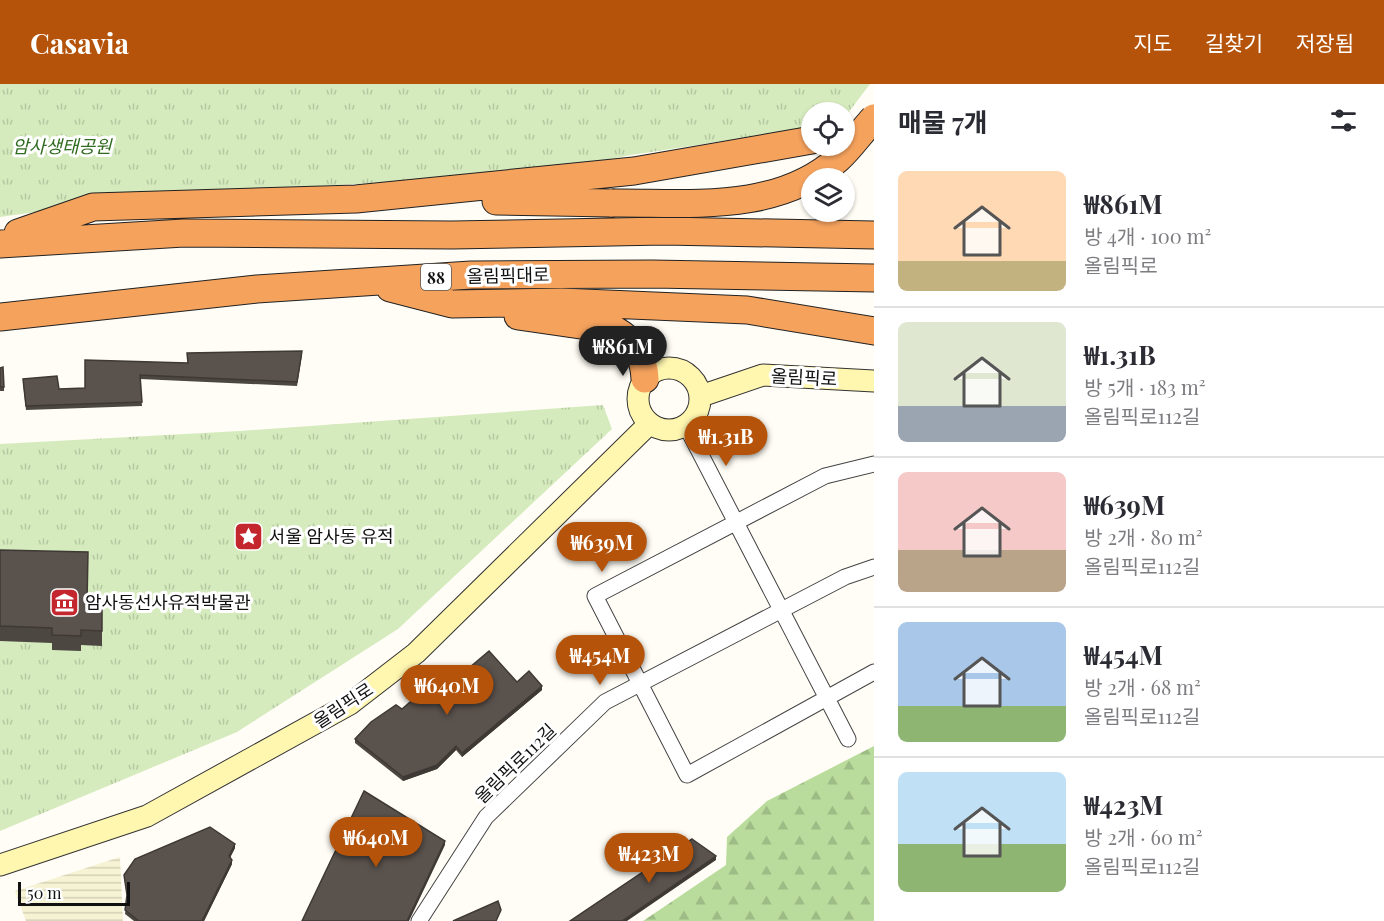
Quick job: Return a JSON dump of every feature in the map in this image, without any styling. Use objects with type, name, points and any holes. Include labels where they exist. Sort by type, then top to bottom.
[{"type":"highway","points":[[0,240],[93,207],[356,199],[612,203],[744,201],[781,192],[809,179],[837,160],[874,118]]},
{"type":"highway","points":[[855,137],[874,136]]},
{"type":"highway","points":[[356,199],[634,171],[801,143]]},
{"type":"highway","points":[[0,244],[184,233],[452,235],[664,231],[874,235]]},
{"type":"highway","name":"올림픽대로","points":[[0,316],[257,289],[471,275],[652,274],[874,278]]},
{"type":"highway","points":[[366,282],[495,314],[615,330],[627,336],[638,349],[645,366],[645,379]]},
{"type":"highway","points":[[452,304],[561,302],[747,310],[874,331]]},
{"type":"main road","points":[[662,369],[682,370],[697,384],[700,396],[698,413],[686,426],[668,431],[650,424],[639,407],[640,387],[645,379],[662,369]]},
{"type":"main road","name":"올림픽로","points":[[700,396],[763,375],[874,381]]},
{"type":"main road","name":"올림픽로","points":[[0,865],[147,816],[350,704],[416,652],[650,424]]},
{"type":"street","points":[[686,426],[848,739]]},
{"type":"street","points":[[874,464],[825,476],[595,596],[687,775],[874,672]]},
{"type":"street","name":"올림픽로112길","points":[[419,921],[486,816],[605,702],[782,609],[846,577],[874,567]]},
{"type":"shaded area","points":[[120,857],[123,921],[26,921],[15,891]]},
{"type":"green space","name":"암사생태공원","points":[[0,84],[870,84],[855,104],[801,102],[801,130],[631,155],[531,175],[318,186],[94,204],[0,217]]},
{"type":"green space","name":"서울 암사동 유적","points":[[603,405],[612,429],[398,629],[237,732],[0,831],[0,444],[240,431]]},
{"type":"green space","points":[[874,746],[874,921],[643,921],[726,865],[727,837],[767,801]]},
{"type":"building","points":[[302,351],[297,382],[140,375],[142,402],[26,406],[23,379],[57,376],[59,389],[85,388],[85,360],[188,363],[187,353]]},
{"type":"building","points":[[3,367],[4,387],[0,387],[0,368]]},
{"type":"building","name":"암사동선사유적박물관","points":[[0,550],[88,552],[87,603],[102,604],[102,631],[81,630],[81,636],[52,635],[52,628],[0,626]]},
{"type":"building","points":[[489,651],[517,682],[529,671],[542,686],[462,753],[456,746],[437,765],[403,777],[355,739],[371,722],[396,705],[402,709],[447,670],[456,679]]},
{"type":"building","points":[[364,791],[445,841],[407,921],[302,921]]},
{"type":"building","points":[[210,827],[235,844],[229,856],[232,860],[202,921],[139,921],[125,910],[127,895],[124,875],[135,859]]},
{"type":"building","points":[[692,839],[716,856],[622,921],[570,921]]},
{"type":"building","points":[[498,901],[501,910],[496,921],[453,921]]},
{"type":"place","name":"서울 암사동 유적","points":[[248,536]]},
{"type":"place","name":"암사동선사유적박물관","points":[[64,602]]}]
